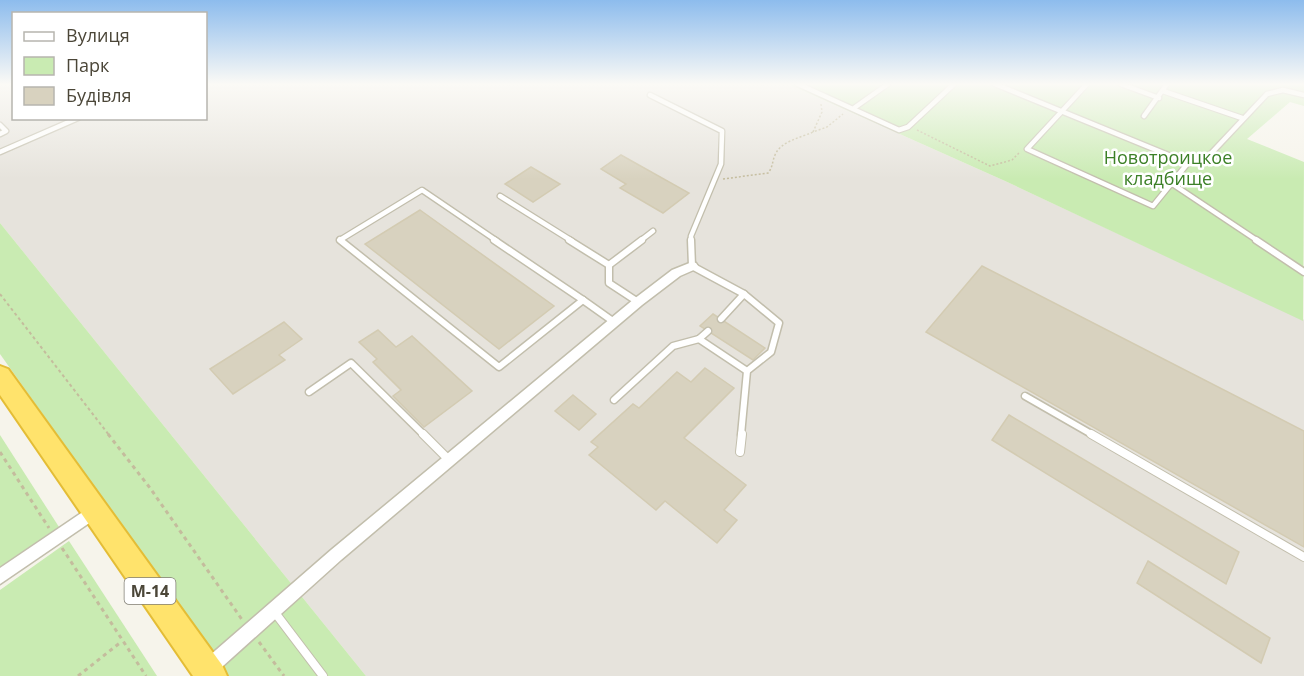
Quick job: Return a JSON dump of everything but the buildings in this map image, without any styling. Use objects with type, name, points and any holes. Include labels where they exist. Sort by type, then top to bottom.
[{"type":"highway","name":"М-14","points":[[4,387],[96,510],[209,673]]},
{"type":"street","points":[[209,673],[273,609],[638,302],[676,273],[692,266]]},
{"type":"street","points":[[0,577],[96,510]]},
{"type":"lane","points":[[691,116],[722,131],[721,164],[691,236],[692,266],[744,294],[778,323],[771,352],[747,371],[740,452]]},
{"type":"lane","points":[[870,116],[899,129],[909,126],[920,116]]},
{"type":"lane","points":[[1060,116],[1027,149],[1153,206],[1188,163]]},
{"type":"lane","points":[[1068,116],[1188,163],[1203,162],[1245,116]]},
{"type":"lane","points":[[1235,116],[1242,118]]},
{"type":"lane","points":[[0,152],[73,120]]},
{"type":"lane","points":[[0,125],[6,131],[0,134]]},
{"type":"lane","points":[[1171,183],[1304,272]]},
{"type":"lane","points":[[583,300],[499,367],[340,240],[422,190],[583,300],[614,322]]},
{"type":"lane","points":[[501,196],[609,265]]},
{"type":"lane","points":[[609,265],[653,231]]},
{"type":"lane","points":[[609,265],[609,283],[638,302]]},
{"type":"lane","points":[[721,319],[744,294]]},
{"type":"lane","points":[[614,400],[673,346],[699,339],[708,331]]},
{"type":"lane","points":[[699,339],[747,371]]},
{"type":"lane","points":[[309,392],[351,363],[450,461]]},
{"type":"lane","points":[[1025,396],[1304,557]]},
{"type":"lane","points":[[273,609],[323,676]]},
{"type":"path","points":[[813,132],[820,116]]},
{"type":"path","points":[[715,181],[768,173],[773,169],[776,154],[782,147],[838,119],[840,116]]},
{"type":"path","points":[[909,126],[990,165],[1012,160],[1024,148],[1027,149]]},
{"type":"path","points":[[0,294],[150,488],[284,676]]},
{"type":"path","points":[[0,452],[146,676]]},
{"type":"path","points":[[78,676],[122,642]]},
{"type":"shaded area","points":[[0,116],[12,116],[12,120],[207,120],[207,116],[858,116],[1304,319],[1304,676],[366,676],[0,223]]},
{"type":"green space","name":"Новотроицкое кладбище","points":[[858,116],[1274,116],[1247,139],[1304,162],[1303,321],[1005,181]]},
{"type":"green space","points":[[0,223],[366,676],[228,676],[0,354]]},
{"type":"green space","points":[[0,435],[59,527],[0,567]]},
{"type":"green space","points":[[69,541],[157,676],[0,676],[0,590]]}]
